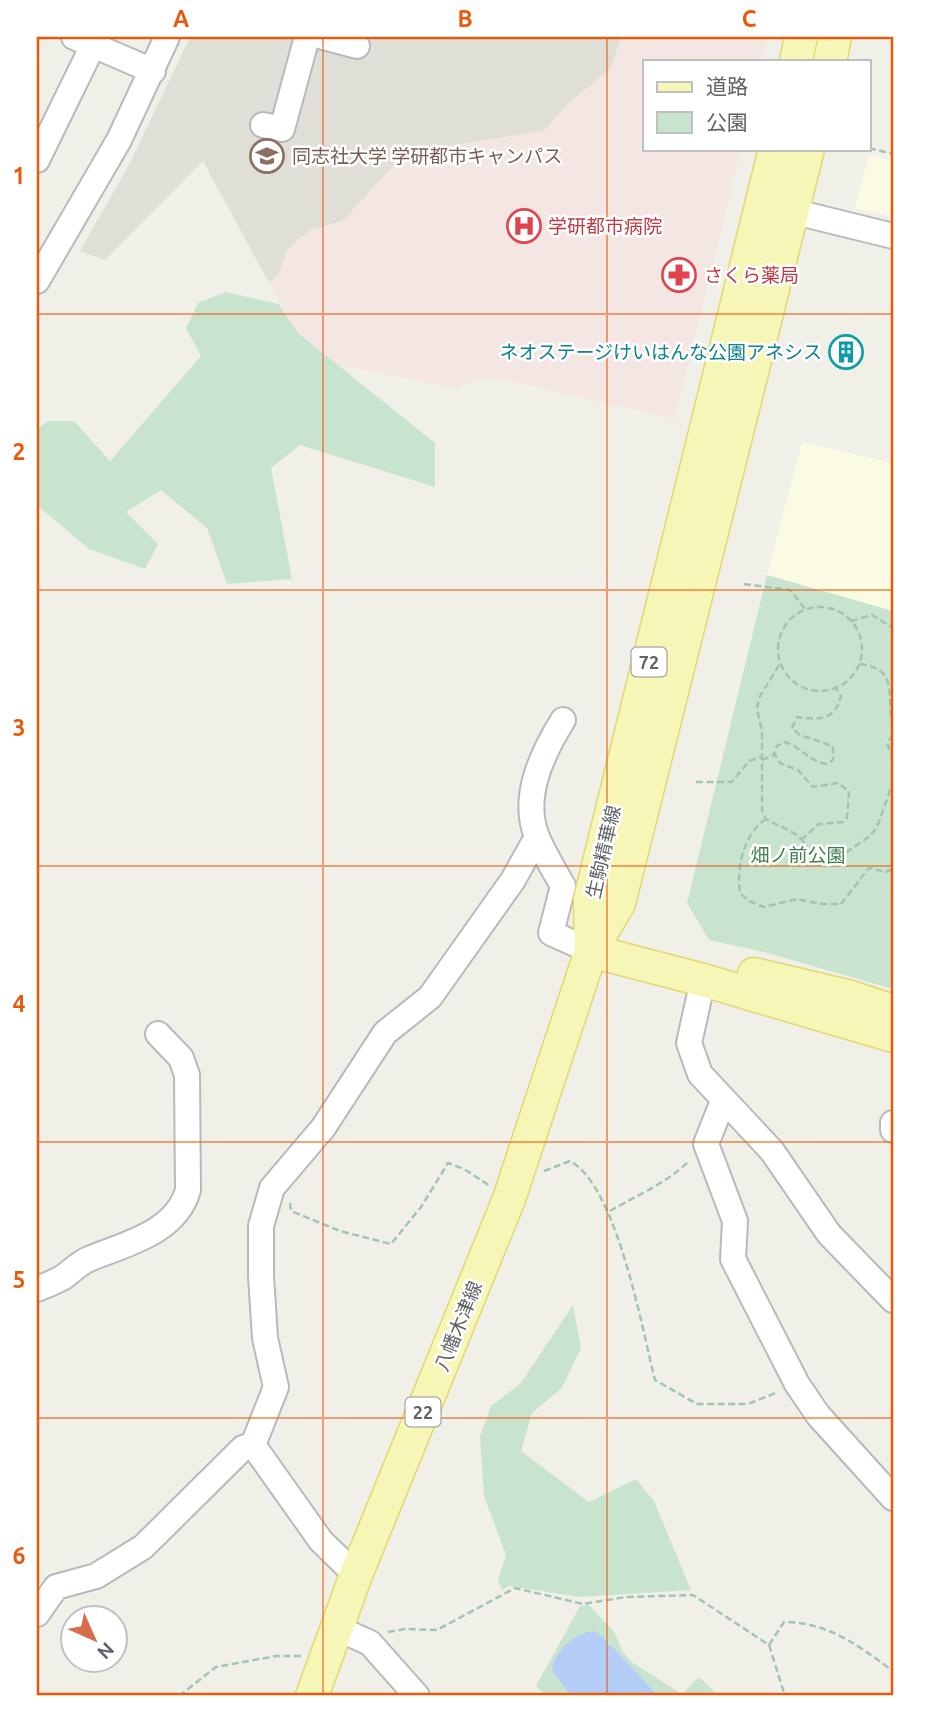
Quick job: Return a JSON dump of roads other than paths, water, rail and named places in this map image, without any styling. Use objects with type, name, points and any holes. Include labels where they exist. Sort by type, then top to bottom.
[{"type":"main road","points":[[796,60],[801,37]]},
{"type":"main road","points":[[830,60],[835,37]]},
{"type":"main road","name":"生駒精華線","points":[[591,951],[590,899],[775,150]]},
{"type":"main road","name":"生駒精華線","points":[[591,951],[619,903],[808,150]]},
{"type":"main road","points":[[591,951],[645,949],[847,996],[893,1011]]},
{"type":"main road","points":[[591,951],[703,980],[893,1036]]},
{"type":"main road","name":"八幡木津線","points":[[312,1696],[356,1575],[512,1191],[591,951]]},
{"type":"street","points":[[37,281],[84,205],[153,71],[167,37]]},
{"type":"street","points":[[263,125],[282,129],[307,37]]},
{"type":"street","points":[[323,37],[357,46]]},
{"type":"street","points":[[37,160],[88,40],[153,71]]},
{"type":"street","points":[[762,203],[893,236]]},
{"type":"street","points":[[564,720],[541,755],[531,812],[537,837],[563,886],[551,933],[591,951]]},
{"type":"street","points":[[253,1445],[275,1387],[265,1338],[261,1226],[272,1188],[323,1128],[385,1033],[430,997],[513,880],[537,837]]},
{"type":"street","points":[[703,980],[689,1043],[701,1074],[723,1101],[772,1151],[829,1234],[893,1300]]},
{"type":"street","points":[[37,1289],[62,1278],[86,1259],[128,1245],[172,1219],[185,1204],[188,1190],[187,1075],[181,1058],[158,1034]]},
{"type":"street","points":[[723,1101],[706,1144],[735,1221],[733,1259],[797,1384],[818,1415],[893,1498]]},
{"type":"street","points":[[893,1123],[893,1130]]},
{"type":"street","points":[[253,1445],[321,1541],[356,1575]]},
{"type":"street","points":[[37,1614],[57,1587],[96,1576],[143,1547],[243,1448],[253,1445]]},
{"type":"street","points":[[331,1642],[370,1643],[417,1696]]},
{"type":"water","points":[[594,1631],[606,1640],[659,1696],[571,1696],[552,1671],[553,1664],[561,1650],[573,1639]]},
{"type":"place","name":"同志社大学 学研都市キャンパス","points":[[267,156]]},
{"type":"place","name":"学研都市病院","points":[[524,226]]},
{"type":"place","name":"さくら薬局","points":[[679,275]]},
{"type":"place","name":"ネオステージけいはんな公園アネシス","points":[[846,352]]},
{"type":"park label","name":"畑ノ前公園","points":[[798,855]]}]
